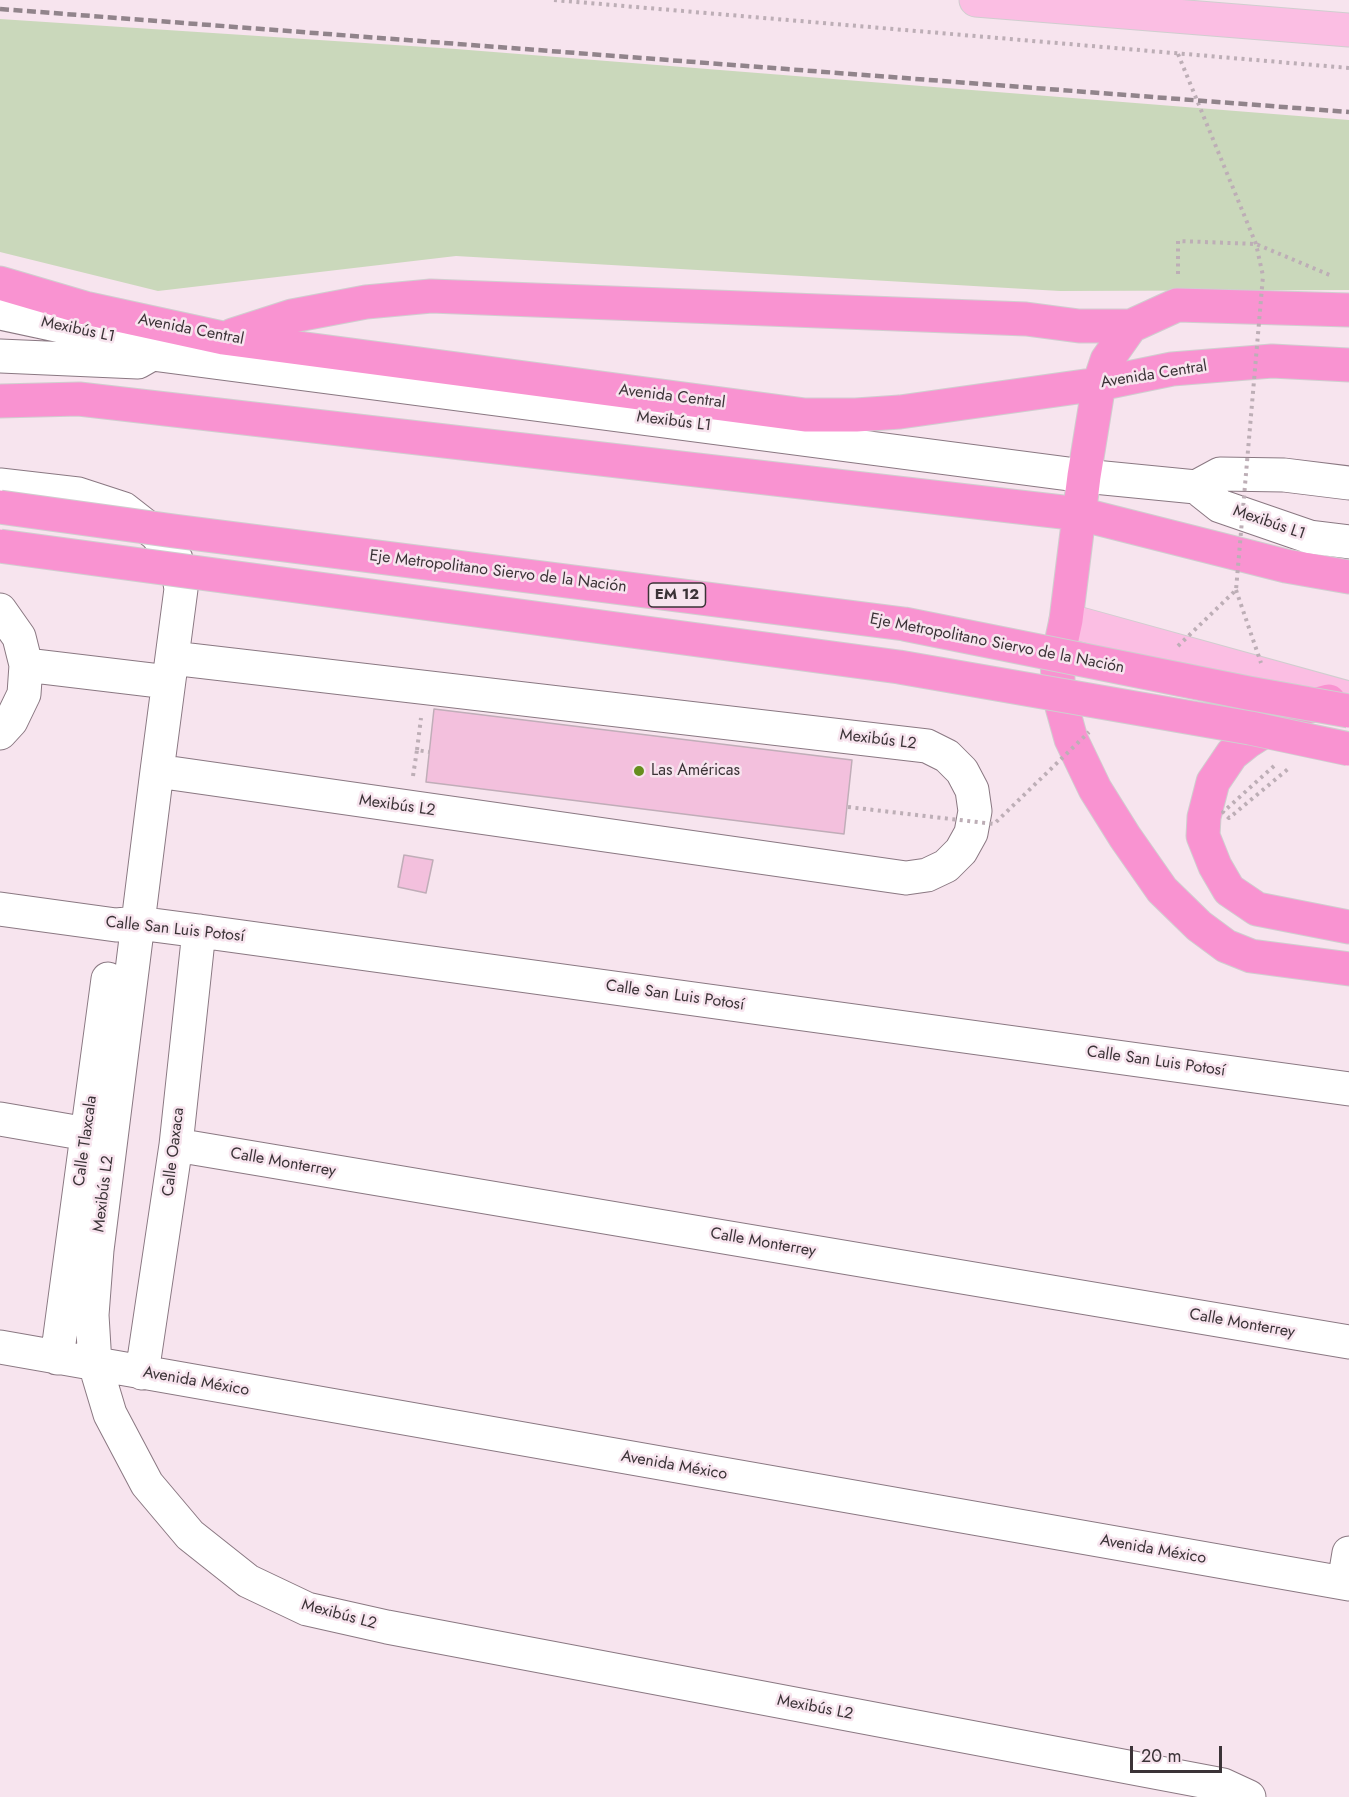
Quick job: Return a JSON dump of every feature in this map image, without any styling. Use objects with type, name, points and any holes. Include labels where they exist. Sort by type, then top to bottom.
[{"type":"highway","name":"Avenida Central","points":[[0,283],[85,308],[223,338],[805,415],[900,412],[1099,384],[1172,369],[1272,361],[1349,365]]},
{"type":"highway","points":[[223,338],[291,316],[366,302],[430,296],[1026,319],[1079,326],[1131,326],[1177,305],[1349,310]]},
{"type":"highway","points":[[1131,326],[1107,360],[1099,384],[1084,476],[1066,620],[1057,662],[1059,696],[1071,739],[1095,789],[1125,837],[1162,890],[1199,926],[1226,946],[1251,956],[1349,969]]},
{"type":"highway","points":[[0,401],[79,399],[1080,514],[1286,566],[1349,577]]},
{"type":"highway","name":"Eje Metropolitano Siervo de la Nación","points":[[0,507],[904,624],[1349,711]]},
{"type":"highway","points":[[0,546],[899,667],[1250,728],[1349,749]]},
{"type":"highway","points":[[1349,700],[1322,702],[1299,709],[1232,754],[1213,782],[1204,817],[1203,836],[1215,866],[1229,890],[1257,909],[1349,927]]},
{"type":"main road","points":[[976,0],[1074,4],[1180,18],[1349,30]]},
{"type":"main road","points":[[1066,620],[1349,700]]},
{"type":"street","name":"Mexibús L1","points":[[0,313],[140,343],[152,354],[1084,476],[1196,487],[1220,506],[1310,537],[1349,542]]},
{"type":"street","name":"Mexibús L1","points":[[0,356],[138,362],[152,354]]},
{"type":"street","points":[[1196,487],[1220,474],[1284,475],[1349,483]]},
{"type":"street","name":"Mexibús L2","points":[[0,485],[78,495],[124,509],[156,534],[176,559],[181,589],[156,771],[127,924],[92,1315],[94,1364],[110,1414],[147,1484],[190,1535],[248,1581],[307,1609],[387,1628],[1223,1785],[1249,1797]]},
{"type":"street","points":[[0,610],[19,637],[26,665],[24,694],[11,721],[0,733]]},
{"type":"street","points":[[26,665],[170,670]]},
{"type":"street","name":"Mexibús L2","points":[[156,771],[906,878],[927,875],[946,866],[961,851],[971,833],[975,811],[972,790],[962,771],[947,756],[927,746],[170,670]]},
{"type":"street","name":"Calle San Luis Potosí","points":[[0,909],[200,931],[1349,1089]]},
{"type":"street","name":"Calle Tlaxcala","points":[[57,1358],[87,1134],[127,924]]},
{"type":"street","name":"Calle Oaxaca","points":[[142,1373],[176,1145],[200,931]]},
{"type":"street","points":[[0,1119],[87,1134]]},
{"type":"street","name":"Calle Monterrey","points":[[176,1145],[1349,1342]]},
{"type":"street","name":"Avenida México","points":[[0,1347],[142,1373],[1347,1574]]},
{"type":"path","points":[[555,0],[1349,68]]},
{"type":"path","points":[[1178,646],[1236,590],[1263,276],[1256,244],[1178,54],[1180,18]]},
{"type":"path","points":[[1177,305],[1178,241],[1256,244],[1339,279]]},
{"type":"path","points":[[848,807],[994,824],[1094,727]]},
{"type":"green space","points":[[0,19],[456,49],[1349,120],[1349,290],[1060,291],[456,256],[158,291],[0,252]]},
{"type":"building","name":"Las Américas","points":[[434,709],[852,760],[844,834],[426,782]]},
{"type":"building","points":[[404,855],[433,860],[426,893],[398,887]]},
{"type":"railway","points":[[0,9],[1349,112]]},
{"type":"place","name":"Las Américas","points":[[639,771]]}]
